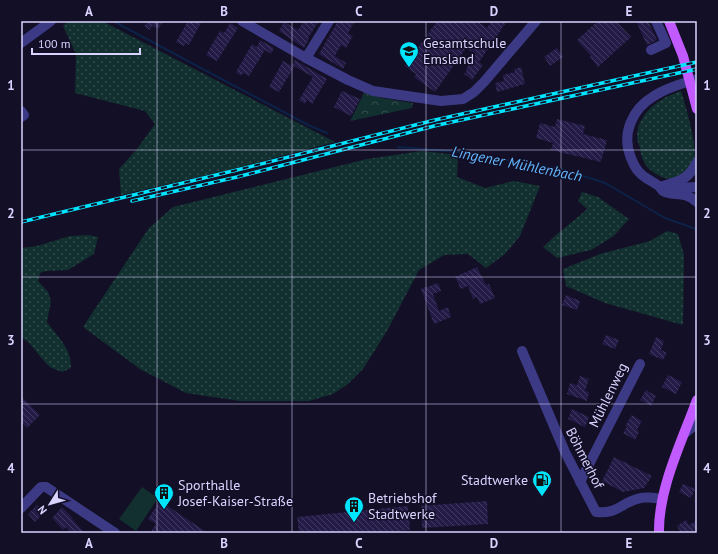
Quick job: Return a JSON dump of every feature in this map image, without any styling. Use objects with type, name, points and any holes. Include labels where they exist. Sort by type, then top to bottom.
[{"type":"main road","points":[[668,21],[683,56],[697,109]]},
{"type":"main road","points":[[659,533],[662,499],[666,483],[697,400]]},
{"type":"street","points":[[21,43],[51,21]]},
{"type":"street","points":[[242,21],[306,58],[373,91],[441,101],[463,99],[474,92],[536,21]]},
{"type":"street","points":[[306,58],[328,21]]},
{"type":"street","points":[[651,50],[666,43],[656,21]]},
{"type":"street","points":[[697,80],[653,96],[639,108],[629,125],[627,138],[629,154],[639,172],[662,190],[686,195],[697,202]]},
{"type":"street","points":[[21,111],[24,115],[21,117]]},
{"type":"street","points":[[660,187],[682,180],[692,173],[697,162]]},
{"type":"street","points":[[660,187],[697,187]]},
{"type":"street","name":"Böhmerhof","points":[[522,351],[565,452],[596,512],[610,512],[638,498],[652,497],[662,499]]},
{"type":"street","name":"Mühlenweg","points":[[580,482],[640,364]]},
{"type":"street","points":[[685,433],[695,425],[697,420]]},
{"type":"street","points":[[21,508],[43,487],[46,487],[115,533]]},
{"type":"green space","points":[[68,21],[102,21],[335,142],[237,168],[121,195],[119,169],[137,149],[155,124],[145,111],[75,93],[76,54],[63,26]]},
{"type":"green space","points":[[681,91],[693,137],[695,156],[693,166],[689,170],[676,179],[669,179],[654,173],[648,168],[637,140],[638,128],[646,113],[652,107],[666,97]]},
{"type":"green space","points":[[364,93],[382,98],[413,103],[412,108],[350,121]]},
{"type":"green space","points":[[422,151],[458,155],[457,177],[485,188],[514,181],[540,186],[520,236],[505,254],[486,268],[468,254],[444,255],[419,270],[387,331],[363,369],[348,384],[333,394],[309,401],[240,401],[186,393],[140,369],[83,327],[149,228],[173,207],[367,159]]},
{"type":"green space","points":[[582,192],[598,197],[629,219],[614,236],[591,250],[557,258],[543,247],[587,209],[578,201]]},
{"type":"green space","points":[[667,231],[678,234],[684,255],[683,325],[605,303],[566,286],[563,269],[600,254],[650,241]]},
{"type":"green space","points":[[89,235],[98,237],[94,254],[68,270],[46,271],[40,273],[38,281],[48,292],[51,301],[47,322],[63,343],[69,354],[71,368],[62,372],[50,367],[29,343],[21,337],[21,248],[37,246],[70,236]]},
{"type":"green space","points":[[142,487],[158,498],[136,531],[119,519]]},
{"type":"building","points":[[144,21],[158,21],[162,23],[158,29],[152,26],[150,30],[144,26],[147,23]]},
{"type":"building","points":[[188,21],[202,21],[189,45],[186,43],[184,46],[176,42]]},
{"type":"building","points":[[304,21],[319,21],[308,38],[309,39],[304,48],[279,31],[284,22],[298,30]]},
{"type":"building","points":[[338,21],[355,21],[348,33],[353,36],[346,48],[341,45],[335,56],[346,63],[343,69],[319,54]]},
{"type":"building","points":[[437,21],[477,21],[487,28],[492,21],[507,21],[479,62],[483,65],[472,80],[464,74],[476,54],[466,48],[435,92],[414,77],[416,74],[405,66]]},
{"type":"building","points":[[598,21],[616,21],[631,37],[598,67],[590,57],[591,56],[577,40]]},
{"type":"building","points":[[636,21],[648,21],[657,40],[647,45]]},
{"type":"building","points":[[230,23],[238,28],[217,61],[206,55],[220,31],[224,33]]},
{"type":"building","points":[[260,40],[274,48],[271,54],[265,50],[249,76],[243,73],[241,76],[236,72],[252,44],[257,47]]},
{"type":"building","points":[[557,48],[563,57],[550,66],[544,57]]},
{"type":"building","points":[[295,60],[327,79],[312,104],[307,100],[305,104],[299,100],[313,77],[292,65]]},
{"type":"building","points":[[283,61],[294,67],[279,92],[269,87]]},
{"type":"building","points":[[521,67],[525,84],[497,92],[495,83],[504,81],[503,75],[515,72],[514,69]]},
{"type":"building","points":[[342,91],[360,99],[351,116],[334,107]]},
{"type":"building","points":[[557,119],[585,126],[583,134],[607,140],[601,162],[551,150],[553,143],[536,138],[540,123],[555,127]]},
{"type":"building","points":[[477,267],[486,285],[489,284],[495,298],[480,304],[477,297],[473,299],[468,286],[461,289],[455,277]]},
{"type":"building","points":[[438,283],[441,291],[433,294],[439,311],[448,307],[451,317],[434,324],[421,289]]},
{"type":"building","points":[[566,295],[580,301],[577,310],[562,305]]},
{"type":"building","points":[[606,335],[619,340],[615,349],[602,344]]},
{"type":"building","points":[[656,337],[664,341],[661,350],[667,353],[663,360],[649,354]]},
{"type":"building","points":[[668,375],[682,382],[676,394],[662,387]]},
{"type":"building","points":[[580,376],[589,379],[585,391],[589,392],[587,401],[567,394],[570,383],[577,385]]},
{"type":"building","points":[[646,390],[656,396],[651,406],[640,400]]},
{"type":"building","points":[[21,396],[40,415],[27,428],[21,422]]},
{"type":"building","points":[[572,409],[589,417],[585,427],[568,419]]},
{"type":"building","points":[[632,415],[642,421],[637,430],[639,432],[635,440],[623,433],[627,427],[625,426]]},
{"type":"building","points":[[614,457],[652,476],[644,488],[623,492],[602,481]]},
{"type":"building","points":[[683,484],[695,489],[691,498],[679,492]]},
{"type":"building","name":"Sporthalle Josef-Kaiser-Straße","points":[[160,501],[208,533],[150,533],[156,524],[148,519]]},
{"type":"building","points":[[487,501],[488,524],[422,528],[421,506]]},
{"type":"building","points":[[37,505],[44,513],[35,522],[28,514]]},
{"type":"building","name":"Betriebshof Stadtwerke","points":[[408,506],[410,530],[382,533],[299,533],[297,517]]},
{"type":"building","points":[[62,507],[85,533],[71,533],[66,527],[63,530],[52,518]]},
{"type":"building","points":[[686,520],[689,525],[697,520],[697,529],[690,533],[681,533],[677,526]]},
{"type":"waterway","name":"Lingener Mühlenbach","points":[[113,21],[308,125],[327,133]]},
{"type":"waterway","name":"Lingener Mühlenbach","points":[[398,147],[459,152],[561,169],[605,183],[665,218],[696,229]]},
{"type":"railway","points":[[21,222],[435,120],[697,62]]},
{"type":"railway","points":[[132,201],[237,177],[438,125],[697,69]]},
{"type":"place","name":"Gesamtschule Emsland","points":[[409,68]]},
{"type":"place","name":"Stadtwerke","points":[[542,497]]},
{"type":"place","name":"Sporthalle Josef-Kaiser-Straße","points":[[164,510]]},
{"type":"place","name":"Betriebshof Stadtwerke","points":[[354,523]]}]
